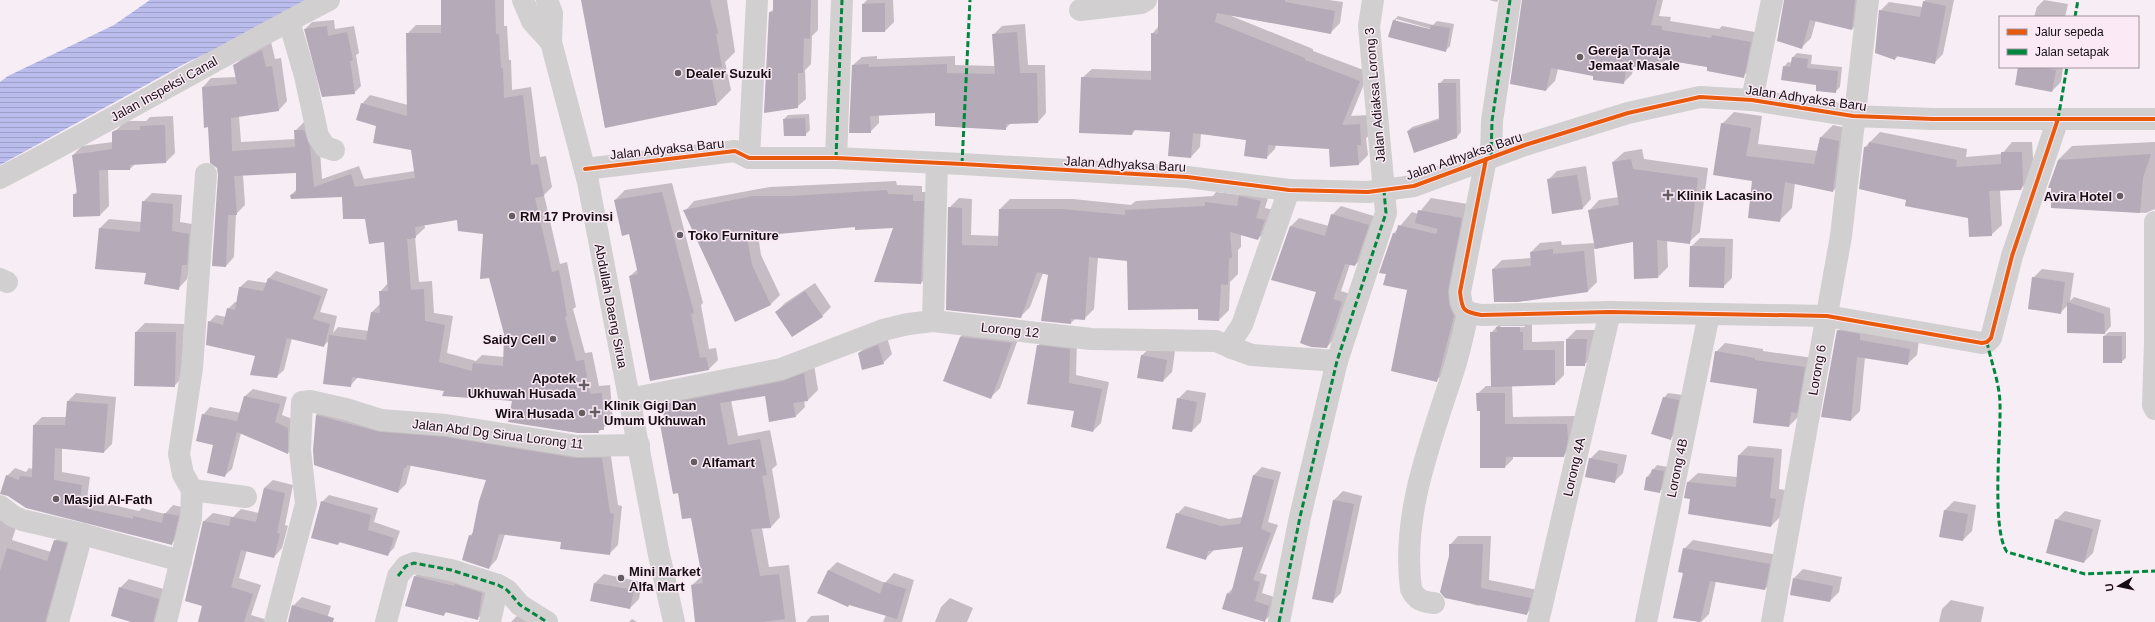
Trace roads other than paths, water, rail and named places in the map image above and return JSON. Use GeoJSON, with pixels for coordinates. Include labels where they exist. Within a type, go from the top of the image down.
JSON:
{"type":"FeatureCollection","features":[{"type":"Feature","properties":{"kind":"street","name":"Jalan Inspeksi Canal"},"geometry":{"type":"LineString","coordinates":[[0,178],[329,0]]}},
{"type":"Feature","properties":{"kind":"street","name":"Abdullah Daeng Sirua"},"geometry":{"type":"LineString","coordinates":[[523,0],[532,21],[551,42],[586,176],[658,550],[674,622]]}},
{"type":"Feature","properties":{"kind":"street"},"geometry":{"type":"LineString","coordinates":[[547,0],[552,13],[551,42]]}},
{"type":"Feature","properties":{"kind":"street"},"geometry":{"type":"LineString","coordinates":[[749,158],[757,0]]}},
{"type":"Feature","properties":{"kind":"street"},"geometry":{"type":"LineString","coordinates":[[836,158],[842,0]]}},
{"type":"Feature","properties":{"kind":"street"},"geometry":{"type":"LineString","coordinates":[[1080,10],[1141,4],[1146,0]]}},
{"type":"Feature","properties":{"kind":"street","name":"Jalan Adiaksa Lorong 3"},"geometry":{"type":"LineString","coordinates":[[1279,622],[1300,517],[1337,361],[1386,213],[1369,26],[1373,0]]}},
{"type":"Feature","properties":{"kind":"street"},"geometry":{"type":"LineString","coordinates":[[1510,0],[1492,121],[1489,158],[1460,292],[1462,307],[1468,313],[1481,315],[1610,312],[1827,316],[1982,343],[1987,342],[1991,338],[2012,256],[2058,119]]}},
{"type":"Feature","properties":{"kind":"street"},"geometry":{"type":"LineString","coordinates":[[1752,100],[1772,0]]}},
{"type":"Feature","properties":{"kind":"street","name":"Lorong 6"},"geometry":{"type":"LineString","coordinates":[[1772,622],[1827,316],[1845,204],[1852,145],[1853,116],[1868,0]]}},
{"type":"Feature","properties":{"kind":"street"},"geometry":{"type":"LineString","coordinates":[[289,21],[303,69],[318,136],[325,147],[334,150]]}},
{"type":"Feature","properties":{"kind":"street","name":"Jalan Adhyaksa Baru"},"geometry":{"type":"LineString","coordinates":[[749,158],[836,158],[937,163],[1187,177],[1289,190],[1384,191],[1414,186],[1489,158],[1628,113],[1700,97],[1752,100],[1853,116],[1933,119],[2155,119]]}},
{"type":"Feature","properties":{"kind":"street","name":"Jalan Adyaksa Baru"},"geometry":{"type":"LineString","coordinates":[[586,176],[737,166],[749,158]]}},
{"type":"Feature","properties":{"kind":"street"},"geometry":{"type":"LineString","coordinates":[[933,322],[937,163]]}},
{"type":"Feature","properties":{"kind":"street"},"geometry":{"type":"LineString","coordinates":[[166,622],[191,518],[192,490],[182,474],[179,454],[192,368],[206,174]]}},
{"type":"Feature","properties":{"kind":"street"},"geometry":{"type":"LineString","coordinates":[[1232,348],[1234,337],[1242,326],[1289,190]]}},
{"type":"Feature","properties":{"kind":"street"},"geometry":{"type":"LineString","coordinates":[[2155,222],[2155,342],[2153,405],[2155,409]]}},
{"type":"Feature","properties":{"kind":"street","name":"Lorong 4A"},"geometry":{"type":"LineString","coordinates":[[1538,622],[1610,312]]}},
{"type":"Feature","properties":{"kind":"street"},"geometry":{"type":"LineString","coordinates":[[1434,603],[1422,602],[1414,597],[1411,589],[1411,525],[1419,477],[1455,364],[1468,313]]}},
{"type":"Feature","properties":{"kind":"street","name":"Lorong 4B"},"geometry":{"type":"LineString","coordinates":[[1646,622],[1709,314]]}},
{"type":"Feature","properties":{"kind":"street","name":"Lorong 12"},"geometry":{"type":"LineString","coordinates":[[629,399],[781,369],[883,330],[908,324],[933,322],[1092,339],[1216,341],[1252,355],[1337,361]]}},
{"type":"Feature","properties":{"kind":"street","name":"Jalan Abd Dg Sirua Lorong 11"},"geometry":{"type":"LineString","coordinates":[[275,622],[306,504],[300,450],[302,402],[310,401],[346,409],[381,420],[446,425],[577,446],[639,445]]}},
{"type":"Feature","properties":{"kind":"street"},"geometry":{"type":"LineString","coordinates":[[192,490],[246,497]]}},
{"type":"Feature","properties":{"kind":"street"},"geometry":{"type":"LineString","coordinates":[[0,506],[13,516],[22,520],[82,534],[181,561]]}},
{"type":"Feature","properties":{"kind":"street"},"geometry":{"type":"LineString","coordinates":[[58,622],[82,534]]}},
{"type":"Feature","properties":{"kind":"street"},"geometry":{"type":"LineString","coordinates":[[386,622],[398,576],[406,566],[414,563],[451,570],[498,585],[507,590],[520,605],[547,622]]}},
{"type":"Feature","properties":{"kind":"street"},"geometry":{"type":"LineString","coordinates":[[490,622],[498,585]]}},
{"type":"Feature","properties":{"kind":"water"},"geometry":{"type":"Polygon","coordinates":[[[150,0],[308,0],[223,46],[186,63],[0,165],[0,82],[8,76],[114,25],[150,0]]]}},
{"type":"Feature","properties":{"kind":"place","name":"Gereja Toraja Jemaat Masale"},"geometry":{"type":"Point","coordinates":[1580,57]}},
{"type":"Feature","properties":{"kind":"place","name":"Dealer Suzuki"},"geometry":{"type":"Point","coordinates":[678,73]}},
{"type":"Feature","properties":{"kind":"place","name":"Klinik Lacasino"},"geometry":{"type":"Point","coordinates":[1668,195]}},
{"type":"Feature","properties":{"kind":"place","name":"Avira Hotel"},"geometry":{"type":"Point","coordinates":[2120,196]}},
{"type":"Feature","properties":{"kind":"place","name":"RM 17 Provinsi"},"geometry":{"type":"Point","coordinates":[512,216]}},
{"type":"Feature","properties":{"kind":"place","name":"Toko Furniture"},"geometry":{"type":"Point","coordinates":[680,235]}},
{"type":"Feature","properties":{"kind":"place","name":"Saidy Cell"},"geometry":{"type":"Point","coordinates":[553,339]}},
{"type":"Feature","properties":{"kind":"place","name":"Apotek Ukhuwah Husada"},"geometry":{"type":"Point","coordinates":[584,385]}},
{"type":"Feature","properties":{"kind":"place","name":"Klinik Gigi Dan Umum Ukhuwah"},"geometry":{"type":"Point","coordinates":[595,412]}},
{"type":"Feature","properties":{"kind":"place","name":"Wira Husada"},"geometry":{"type":"Point","coordinates":[582,413]}},
{"type":"Feature","properties":{"kind":"place","name":"Alfamart"},"geometry":{"type":"Point","coordinates":[694,462]}},
{"type":"Feature","properties":{"kind":"place","name":"Masjid Al-Fath"},"geometry":{"type":"Point","coordinates":[56,499]}},
{"type":"Feature","properties":{"kind":"place","name":"Mini Market Alfa Mart"},"geometry":{"type":"Point","coordinates":[621,578]}}]}
